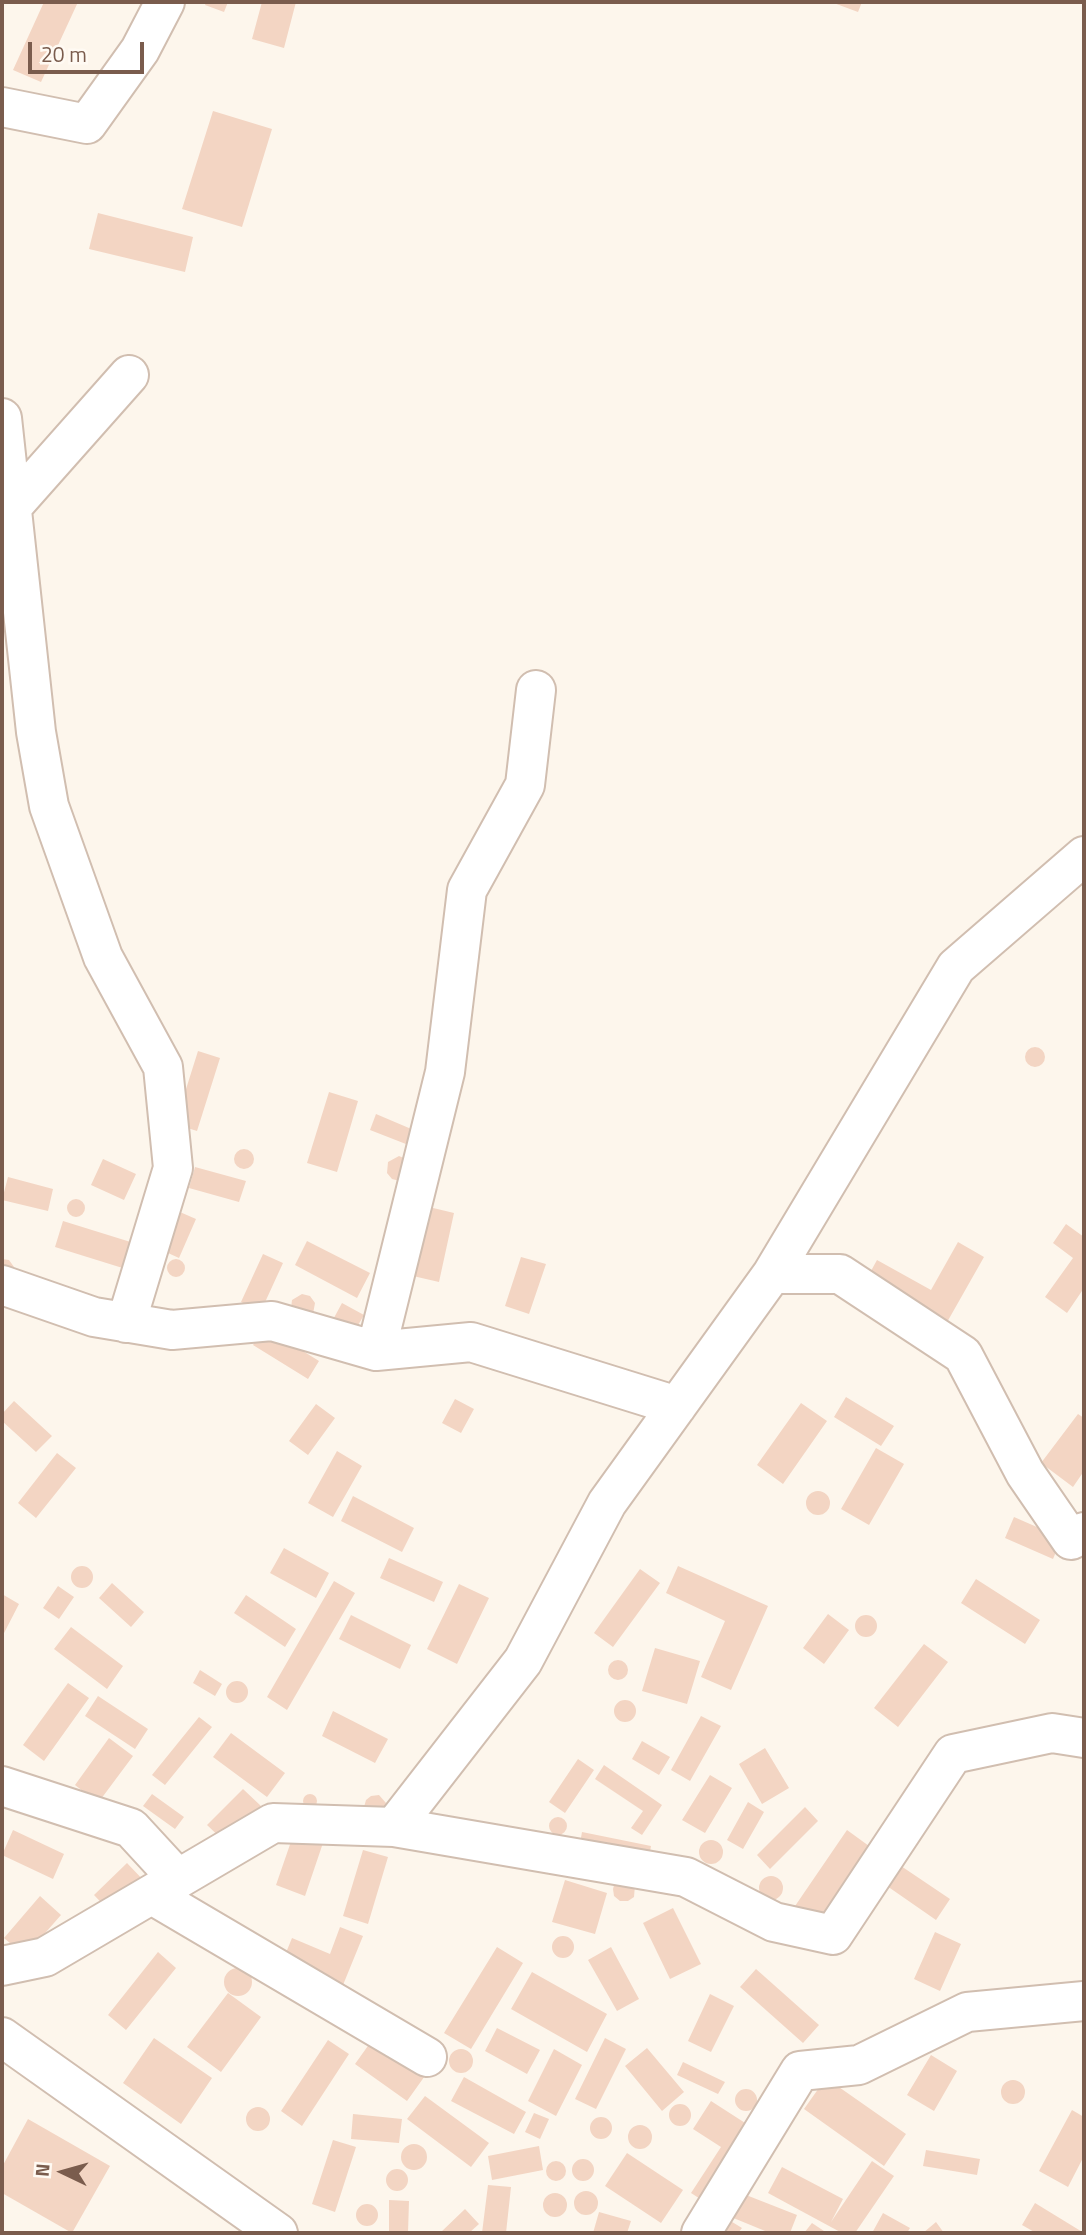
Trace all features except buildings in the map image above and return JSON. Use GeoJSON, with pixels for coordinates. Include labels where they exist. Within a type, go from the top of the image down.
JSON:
{"type":"FeatureCollection","features":[{"type":"Feature","properties":{"kind":"street"},"geometry":{"type":"LineString","coordinates":[[2,107],[87,124],[139,50],[165,2]]}},
{"type":"Feature","properties":{"kind":"street"},"geometry":{"type":"LineString","coordinates":[[11,508],[128,374]]}},
{"type":"Feature","properties":{"kind":"street"},"geometry":{"type":"LineString","coordinates":[[2,418],[36,732],[49,806],[103,957],[163,1067],[173,1168],[126,1323]]}},
{"type":"Feature","properties":{"kind":"street"},"geometry":{"type":"LineString","coordinates":[[376,1351],[445,1072],[467,890],[525,785],[536,690]]}},
{"type":"Feature","properties":{"kind":"street"},"geometry":{"type":"LineString","coordinates":[[394,1826],[523,1661],[607,1503],[772,1274],[956,967],[1084,856]]}},
{"type":"Feature","properties":{"kind":"street"},"geometry":{"type":"LineString","coordinates":[[772,1274],[840,1273],[963,1355],[1025,1473],[1048,1507],[1071,1540],[1084,1532]]}},
{"type":"Feature","properties":{"kind":"street"},"geometry":{"type":"LineString","coordinates":[[2,1285],[94,1317],[172,1330],[272,1321],[376,1351],[471,1342],[677,1406]]}},
{"type":"Feature","properties":{"kind":"street"},"geometry":{"type":"LineString","coordinates":[[2,1966],[45,1957],[273,1823],[394,1826],[686,1877],[774,1922],[833,1935],[953,1754],[1052,1733],[1084,1738]]}},
{"type":"Feature","properties":{"kind":"street"},"geometry":{"type":"LineString","coordinates":[[2,1786],[131,1828],[165,1887],[427,2057]]}},
{"type":"Feature","properties":{"kind":"street"},"geometry":{"type":"LineString","coordinates":[[701,2233],[800,2071],[859,2065],[967,2012],[1084,2001]]}},
{"type":"Feature","properties":{"kind":"street"},"geometry":{"type":"LineString","coordinates":[[2,2037],[278,2233]]}}]}
